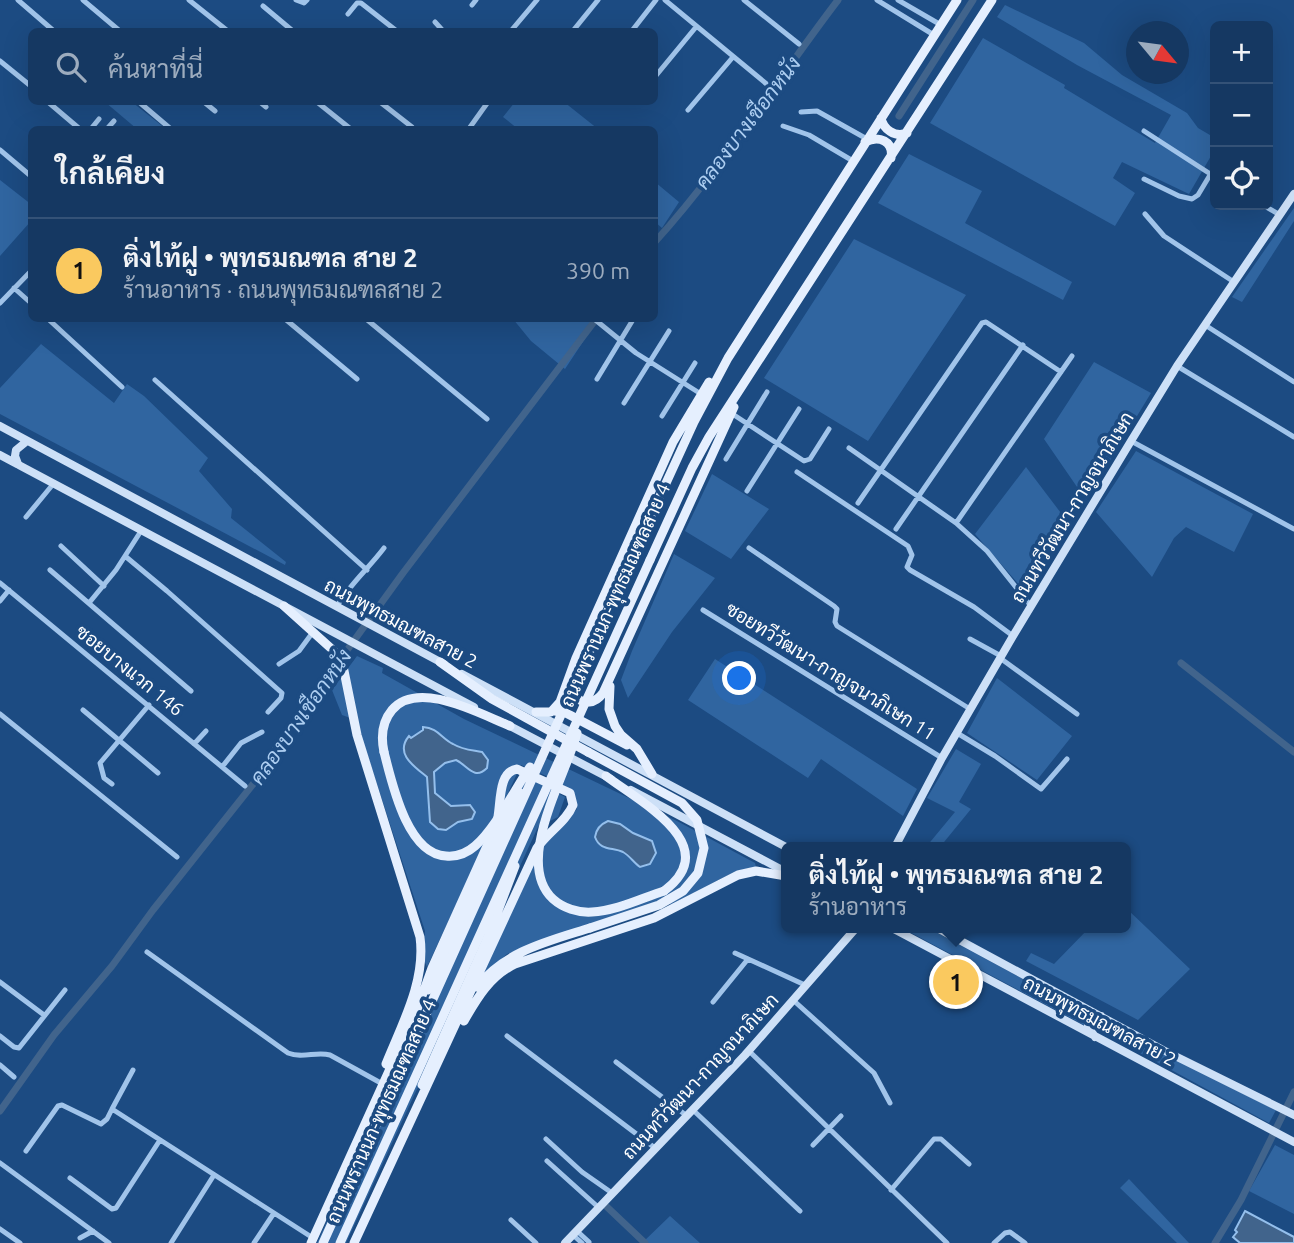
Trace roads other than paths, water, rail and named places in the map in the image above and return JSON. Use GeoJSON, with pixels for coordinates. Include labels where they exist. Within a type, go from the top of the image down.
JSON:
{"type":"FeatureCollection","features":[{"type":"Feature","properties":{"kind":"main road","name":"ถนนพรานนก-พุทธมณฑลสาย 4"},"geometry":{"type":"LineString","coordinates":[[323,1243],[698,414],[740,337],[957,0]]}},
{"type":"Feature","properties":{"kind":"main road","name":"ถนนพรานนก-พุทธมณฑลสาย 4"},"geometry":{"type":"LineString","coordinates":[[341,1243],[698,457],[992,0]]}},
{"type":"Feature","properties":{"kind":"main road"},"geometry":{"type":"LineString","coordinates":[[881,118],[882,124],[890,131],[900,135],[907,133]]}},
{"type":"Feature","properties":{"kind":"main road"},"geometry":{"type":"LineString","coordinates":[[866,140],[879,139],[887,142],[892,150],[891,158]]}},
{"type":"Feature","properties":{"kind":"main road","name":"ถนนทวีวัฒนา-กาญจนาภิเษก"},"geometry":{"type":"LineString","coordinates":[[898,842],[1000,657],[1131,441],[1177,366],[1294,194]]}},
{"type":"Feature","properties":{"kind":"main road"},"geometry":{"type":"LineString","coordinates":[[553,711],[560,702],[666,455],[701,394],[740,337]]}},
{"type":"Feature","properties":{"kind":"main road"},"geometry":{"type":"LineString","coordinates":[[572,669],[573,694],[580,701],[590,702],[599,698],[750,377]]}},
{"type":"Feature","properties":{"kind":"main road","name":"ถนนพุทธมณฑลสาย 2"},"geometry":{"type":"LineString","coordinates":[[0,426],[781,844]]}},
{"type":"Feature","properties":{"kind":"main road"},"geometry":{"type":"LineString","coordinates":[[18,464],[16,450],[27,441]]}},
{"type":"Feature","properties":{"kind":"main road","name":"ถนนพุทธมณฑลสาย 2"},"geometry":{"type":"LineString","coordinates":[[0,454],[781,871]]}},
{"type":"Feature","properties":{"kind":"main road"},"geometry":{"type":"LineString","coordinates":[[284,606],[334,651],[343,666],[358,735],[421,945],[421,962],[415,988],[360,1135]]}},
{"type":"Feature","properties":{"kind":"main road"},"geometry":{"type":"LineString","coordinates":[[440,662],[501,705],[682,803],[697,820],[704,848],[698,873],[683,891],[659,905],[537,946],[507,959],[485,977],[462,1004]]}},
{"type":"Feature","properties":{"kind":"main road"},"geometry":{"type":"LineString","coordinates":[[616,664],[609,693],[610,715],[621,735],[637,749],[652,775]]}},
{"type":"Feature","properties":{"kind":"main road"},"geometry":{"type":"LineString","coordinates":[[510,726],[441,700],[415,697],[400,703],[389,713],[382,737],[384,752],[411,831],[424,848],[443,856],[462,854],[479,843],[558,721]]}},
{"type":"Feature","properties":{"kind":"main road"},"geometry":{"type":"LineString","coordinates":[[582,711],[569,760],[542,829],[538,862],[543,886],[551,897],[562,905],[588,913],[664,891],[678,880],[684,867],[682,840],[671,825],[606,776]]}},
{"type":"Feature","properties":{"kind":"main road"},"geometry":{"type":"LineString","coordinates":[[536,712],[566,713],[637,749]]}},
{"type":"Feature","properties":{"kind":"main road"},"geometry":{"type":"LineString","coordinates":[[418,1007],[433,982],[530,767]]}},
{"type":"Feature","properties":{"kind":"main road"},"geometry":{"type":"LineString","coordinates":[[312,1240],[418,1007],[432,968],[496,826],[504,778],[511,770],[517,769],[570,793],[573,805],[569,814],[537,848],[414,1102],[398,1145]]}},
{"type":"Feature","properties":{"kind":"main road"},"geometry":{"type":"LineString","coordinates":[[438,1065],[525,838]]}},
{"type":"Feature","properties":{"kind":"main road"},"geometry":{"type":"LineString","coordinates":[[354,1243],[438,1065],[479,995],[495,976],[534,957],[664,914],[738,875],[756,871],[781,874]]}},
{"type":"Feature","properties":{"kind":"main road","name":"ถนนทวีวัฒนา-กาญจนาภิเษก"},"geometry":{"type":"LineString","coordinates":[[565,1243],[749,1051],[852,933]]}},
{"type":"Feature","properties":{"kind":"main road","name":"ถนนพุทธมณฑลสาย 2"},"geometry":{"type":"LineString","coordinates":[[901,933],[1290,1140]]}},
{"type":"Feature","properties":{"kind":"main road","name":"ถนนพุทธมณฑลสาย 2"},"geometry":{"type":"LineString","coordinates":[[946,933],[1294,1115]]}},
{"type":"Feature","properties":{"kind":"main road"},"geometry":{"type":"LineString","coordinates":[[1095,1037],[1088,1025],[1089,1021],[1102,1016]]}},
{"type":"Feature","properties":{"kind":"street"},"geometry":{"type":"LineString","coordinates":[[18,0],[50,28]]}},
{"type":"Feature","properties":{"kind":"street"},"geometry":{"type":"LineString","coordinates":[[83,0],[116,28]]}},
{"type":"Feature","properties":{"kind":"street"},"geometry":{"type":"LineString","coordinates":[[296,0],[303,3],[307,0]]}},
{"type":"Feature","properties":{"kind":"street"},"geometry":{"type":"LineString","coordinates":[[513,28],[537,0]]}},
{"type":"Feature","properties":{"kind":"street"},"geometry":{"type":"LineString","coordinates":[[575,28],[598,0]]}},
{"type":"Feature","properties":{"kind":"street"},"geometry":{"type":"LineString","coordinates":[[634,28],[656,0]]}},
{"type":"Feature","properties":{"kind":"street"},"geometry":{"type":"LineString","coordinates":[[665,0],[769,86]]}},
{"type":"Feature","properties":{"kind":"street"},"geometry":{"type":"LineString","coordinates":[[744,0],[799,44]]}},
{"type":"Feature","properties":{"kind":"street"},"geometry":{"type":"LineString","coordinates":[[877,0],[934,35]]}},
{"type":"Feature","properties":{"kind":"street"},"geometry":{"type":"LineString","coordinates":[[898,0],[941,25]]}},
{"type":"Feature","properties":{"kind":"street"},"geometry":{"type":"LineString","coordinates":[[193,1],[224,28]]}},
{"type":"Feature","properties":{"kind":"street"},"geometry":{"type":"LineString","coordinates":[[348,14],[357,3],[361,3],[393,28]]}},
{"type":"Feature","properties":{"kind":"street"},"geometry":{"type":"LineString","coordinates":[[263,6],[289,28]]}},
{"type":"Feature","properties":{"kind":"street"},"geometry":{"type":"LineString","coordinates":[[435,22],[440,28]]}},
{"type":"Feature","properties":{"kind":"street"},"geometry":{"type":"LineString","coordinates":[[658,73],[696,27]]}},
{"type":"Feature","properties":{"kind":"street"},"geometry":{"type":"LineString","coordinates":[[688,110],[733,57]]}},
{"type":"Feature","properties":{"kind":"street"},"geometry":{"type":"LineString","coordinates":[[0,61],[28,84]]}},
{"type":"Feature","properties":{"kind":"street"},"geometry":{"type":"LineString","coordinates":[[52,105],[76,126]]}},
{"type":"Feature","properties":{"kind":"street"},"geometry":{"type":"LineString","coordinates":[[142,105],[167,126]]}},
{"type":"Feature","properties":{"kind":"street"},"geometry":{"type":"LineString","coordinates":[[208,105],[215,111]]}},
{"type":"Feature","properties":{"kind":"street"},"geometry":{"type":"LineString","coordinates":[[321,105],[347,126]]}},
{"type":"Feature","properties":{"kind":"street"},"geometry":{"type":"LineString","coordinates":[[384,105],[411,126]]}},
{"type":"Feature","properties":{"kind":"street"},"geometry":{"type":"LineString","coordinates":[[471,126],[484,105]]}},
{"type":"Feature","properties":{"kind":"street"},"geometry":{"type":"LineString","coordinates":[[802,112],[817,111],[866,140]]}},
{"type":"Feature","properties":{"kind":"street"},"geometry":{"type":"LineString","coordinates":[[93,126],[99,119]]}},
{"type":"Feature","properties":{"kind":"street"},"geometry":{"type":"LineString","coordinates":[[110,126],[114,121]]}},
{"type":"Feature","properties":{"kind":"street"},"geometry":{"type":"LineString","coordinates":[[783,126],[809,135],[853,161]]}},
{"type":"Feature","properties":{"kind":"street"},"geometry":{"type":"LineString","coordinates":[[1144,131],[1210,174]]}},
{"type":"Feature","properties":{"kind":"street"},"geometry":{"type":"LineString","coordinates":[[0,150],[28,174]]}},
{"type":"Feature","properties":{"kind":"street"},"geometry":{"type":"LineString","coordinates":[[1144,179],[1192,199],[1210,180]]}},
{"type":"Feature","properties":{"kind":"street"},"geometry":{"type":"LineString","coordinates":[[1272,210],[1280,215]]}},
{"type":"Feature","properties":{"kind":"street"},"geometry":{"type":"LineString","coordinates":[[1145,214],[1164,236],[1234,282]]}},
{"type":"Feature","properties":{"kind":"street"},"geometry":{"type":"LineString","coordinates":[[0,303],[28,274]]}},
{"type":"Feature","properties":{"kind":"street"},"geometry":{"type":"LineString","coordinates":[[14,288],[28,300]]}},
{"type":"Feature","properties":{"kind":"street"},"geometry":{"type":"LineString","coordinates":[[51,322],[122,387]]}},
{"type":"Feature","properties":{"kind":"street"},"geometry":{"type":"LineString","coordinates":[[289,322],[357,379]]}},
{"type":"Feature","properties":{"kind":"street"},"geometry":{"type":"LineString","coordinates":[[370,322],[487,419]]}},
{"type":"Feature","properties":{"kind":"street"},"geometry":{"type":"LineString","coordinates":[[598,322],[649,362],[701,394]]}},
{"type":"Feature","properties":{"kind":"street"},"geometry":{"type":"LineString","coordinates":[[597,379],[632,322]]}},
{"type":"Feature","properties":{"kind":"street"},"geometry":{"type":"LineString","coordinates":[[858,503],[982,323],[1023,345],[1061,372]]}},
{"type":"Feature","properties":{"kind":"street"},"geometry":{"type":"LineString","coordinates":[[1205,325],[1294,382]]}},
{"type":"Feature","properties":{"kind":"street"},"geometry":{"type":"LineString","coordinates":[[624,403],[669,331]]}},
{"type":"Feature","properties":{"kind":"street"},"geometry":{"type":"LineString","coordinates":[[897,529],[1023,345]]}},
{"type":"Feature","properties":{"kind":"street"},"geometry":{"type":"LineString","coordinates":[[956,523],[1072,356]]}},
{"type":"Feature","properties":{"kind":"street"},"geometry":{"type":"LineString","coordinates":[[662,416],[695,363]]}},
{"type":"Feature","properties":{"kind":"street"},"geometry":{"type":"LineString","coordinates":[[1177,366],[1294,437]]}},
{"type":"Feature","properties":{"kind":"street"},"geometry":{"type":"LineString","coordinates":[[155,380],[367,570]]}},
{"type":"Feature","properties":{"kind":"street"},"geometry":{"type":"LineString","coordinates":[[726,459],[767,392]]}},
{"type":"Feature","properties":{"kind":"street"},"geometry":{"type":"LineString","coordinates":[[747,491],[799,409]]}},
{"type":"Feature","properties":{"kind":"street"},"geometry":{"type":"LineString","coordinates":[[731,413],[800,460],[807,461],[829,429]]}},
{"type":"Feature","properties":{"kind":"street"},"geometry":{"type":"LineString","coordinates":[[1131,441],[1294,529]]}},
{"type":"Feature","properties":{"kind":"street"},"geometry":{"type":"LineString","coordinates":[[849,448],[956,523],[987,551],[1031,606]]}},
{"type":"Feature","properties":{"kind":"street"},"geometry":{"type":"LineString","coordinates":[[797,472],[908,545],[912,555],[907,567],[910,570],[974,607],[1013,636]]}},
{"type":"Feature","properties":{"kind":"street"},"geometry":{"type":"LineString","coordinates":[[26,517],[54,483]]}},
{"type":"Feature","properties":{"kind":"street"},"geometry":{"type":"LineString","coordinates":[[89,603],[104,586],[141,531]]}},
{"type":"Feature","properties":{"kind":"street"},"geometry":{"type":"LineString","coordinates":[[61,547],[104,586]]}},
{"type":"Feature","properties":{"kind":"street"},"geometry":{"type":"LineString","coordinates":[[337,606],[345,591],[367,570],[384,548]]}},
{"type":"Feature","properties":{"kind":"street"},"geometry":{"type":"LineString","coordinates":[[749,548],[834,606],[837,609],[837,626],[970,709]]}},
{"type":"Feature","properties":{"kind":"street"},"geometry":{"type":"LineString","coordinates":[[125,556],[282,693],[281,698],[268,712]]}},
{"type":"Feature","properties":{"kind":"street"},"geometry":{"type":"LineString","coordinates":[[50,570],[191,691]]}},
{"type":"Feature","properties":{"kind":"street","name":"ซอยบางแวก 146"},"geometry":{"type":"LineString","coordinates":[[0,583],[242,783]]}},
{"type":"Feature","properties":{"kind":"street"},"geometry":{"type":"LineString","coordinates":[[0,601],[9,590]]}},
{"type":"Feature","properties":{"kind":"street","name":"ซอยทวีวัฒนา-กาญจนาภิเษก 11"},"geometry":{"type":"LineString","coordinates":[[703,610],[942,758]]}},
{"type":"Feature","properties":{"kind":"street"},"geometry":{"type":"LineString","coordinates":[[279,664],[299,651],[313,632]]}},
{"type":"Feature","properties":{"kind":"street"},"geometry":{"type":"LineString","coordinates":[[970,639],[1000,657],[1077,714]]}},
{"type":"Feature","properties":{"kind":"street"},"geometry":{"type":"LineString","coordinates":[[112,784],[104,778],[100,765],[149,705]]}},
{"type":"Feature","properties":{"kind":"street"},"geometry":{"type":"LineString","coordinates":[[83,710],[158,773]]}},
{"type":"Feature","properties":{"kind":"street"},"geometry":{"type":"LineString","coordinates":[[0,714],[177,857]]}},
{"type":"Feature","properties":{"kind":"street"},"geometry":{"type":"LineString","coordinates":[[194,744],[206,731]]}},
{"type":"Feature","properties":{"kind":"street"},"geometry":{"type":"LineString","coordinates":[[222,767],[241,743],[262,732]]}},
{"type":"Feature","properties":{"kind":"street"},"geometry":{"type":"LineString","coordinates":[[957,733],[1041,789],[1067,759]]}},
{"type":"Feature","properties":{"kind":"street"},"geometry":{"type":"LineString","coordinates":[[147,952],[288,1053],[302,1057],[324,1053],[379,1082]]}},
{"type":"Feature","properties":{"kind":"street"},"geometry":{"type":"LineString","coordinates":[[735,953],[805,985]]}},
{"type":"Feature","properties":{"kind":"street"},"geometry":{"type":"LineString","coordinates":[[713,1002],[748,959]]}},
{"type":"Feature","properties":{"kind":"street"},"geometry":{"type":"LineString","coordinates":[[0,982],[44,1015]]}},
{"type":"Feature","properties":{"kind":"street"},"geometry":{"type":"LineString","coordinates":[[0,1036],[19,1048],[65,990]]}},
{"type":"Feature","properties":{"kind":"street"},"geometry":{"type":"LineString","coordinates":[[793,1000],[874,1073],[890,1103]]}},
{"type":"Feature","properties":{"kind":"street"},"geometry":{"type":"LineString","coordinates":[[507,1037],[654,1149]]}},
{"type":"Feature","properties":{"kind":"street"},"geometry":{"type":"LineString","coordinates":[[749,1051],[947,1243]]}},
{"type":"Feature","properties":{"kind":"street"},"geometry":{"type":"LineString","coordinates":[[616,1062],[690,1113],[800,1211]]}},
{"type":"Feature","properties":{"kind":"street"},"geometry":{"type":"LineString","coordinates":[[0,1065],[15,1077]]}},
{"type":"Feature","properties":{"kind":"street"},"geometry":{"type":"LineString","coordinates":[[26,1151],[58,1106],[62,1105],[101,1124],[107,1119],[133,1070]]}},
{"type":"Feature","properties":{"kind":"street"},"geometry":{"type":"LineString","coordinates":[[112,1109],[312,1240]]}},
{"type":"Feature","properties":{"kind":"street"},"geometry":{"type":"LineString","coordinates":[[813,1145],[841,1116]]}},
{"type":"Feature","properties":{"kind":"street"},"geometry":{"type":"LineString","coordinates":[[546,1139],[582,1172],[612,1193]]}},
{"type":"Feature","properties":{"kind":"street"},"geometry":{"type":"LineString","coordinates":[[891,1190],[934,1139],[944,1141],[969,1164]]}},
{"type":"Feature","properties":{"kind":"street"},"geometry":{"type":"LineString","coordinates":[[69,1178],[112,1209],[116,1208],[160,1140]]}},
{"type":"Feature","properties":{"kind":"street"},"geometry":{"type":"LineString","coordinates":[[547,1161],[598,1207]]}},
{"type":"Feature","properties":{"kind":"street"},"geometry":{"type":"LineString","coordinates":[[0,1163],[109,1243]]}},
{"type":"Feature","properties":{"kind":"street"},"geometry":{"type":"LineString","coordinates":[[171,1243],[215,1175]]}},
{"type":"Feature","properties":{"kind":"street"},"geometry":{"type":"LineString","coordinates":[[254,1243],[274,1213]]}},
{"type":"Feature","properties":{"kind":"street"},"geometry":{"type":"LineString","coordinates":[[511,1220],[536,1243]]}},
{"type":"Feature","properties":{"kind":"street"},"geometry":{"type":"LineString","coordinates":[[0,1229],[20,1243]]}},
{"type":"Feature","properties":{"kind":"street"},"geometry":{"type":"LineString","coordinates":[[80,1238],[93,1231]]}},
{"type":"Feature","properties":{"kind":"street"},"geometry":{"type":"LineString","coordinates":[[994,1243],[1010,1232],[1025,1243]]}},
{"type":"Feature","properties":{"kind":"street"},"geometry":{"type":"LineString","coordinates":[[575,1233],[589,1242]]}},
{"type":"Feature","properties":{"kind":"street"},"geometry":{"type":"LineString","coordinates":[[575,1233],[582,1243]]}},
{"type":"Feature","properties":{"kind":"waterway","name":"คลองบางเชือกหนัง"},"geometry":{"type":"LineString","coordinates":[[658,238],[726,154],[838,0]]}},
{"type":"Feature","properties":{"kind":"waterway"},"geometry":{"type":"LineString","coordinates":[[899,116],[973,0]]}},
{"type":"Feature","properties":{"kind":"waterway","name":"คลองบางเชือกหนัง"},"geometry":{"type":"LineString","coordinates":[[0,1111],[54,1035],[112,966],[254,783],[271,755],[403,573],[594,322]]}},
{"type":"Feature","properties":{"kind":"waterway"},"geometry":{"type":"LineString","coordinates":[[1181,663],[1294,752]]}},
{"type":"Feature","properties":{"kind":"waterway"},"geometry":{"type":"LineString","coordinates":[[1215,1243],[1241,1200],[1294,1092]]}},
{"type":"Feature","properties":{"kind":"waterway"},"geometry":{"type":"LineString","coordinates":[[607,1207],[645,1243]]}},
{"type":"Feature","properties":{"kind":"place","name":"ติ่งไท้ฝู • พุทธมณฑล สาย 2"},"geometry":{"type":"Point","coordinates":[956,982]}}]}
